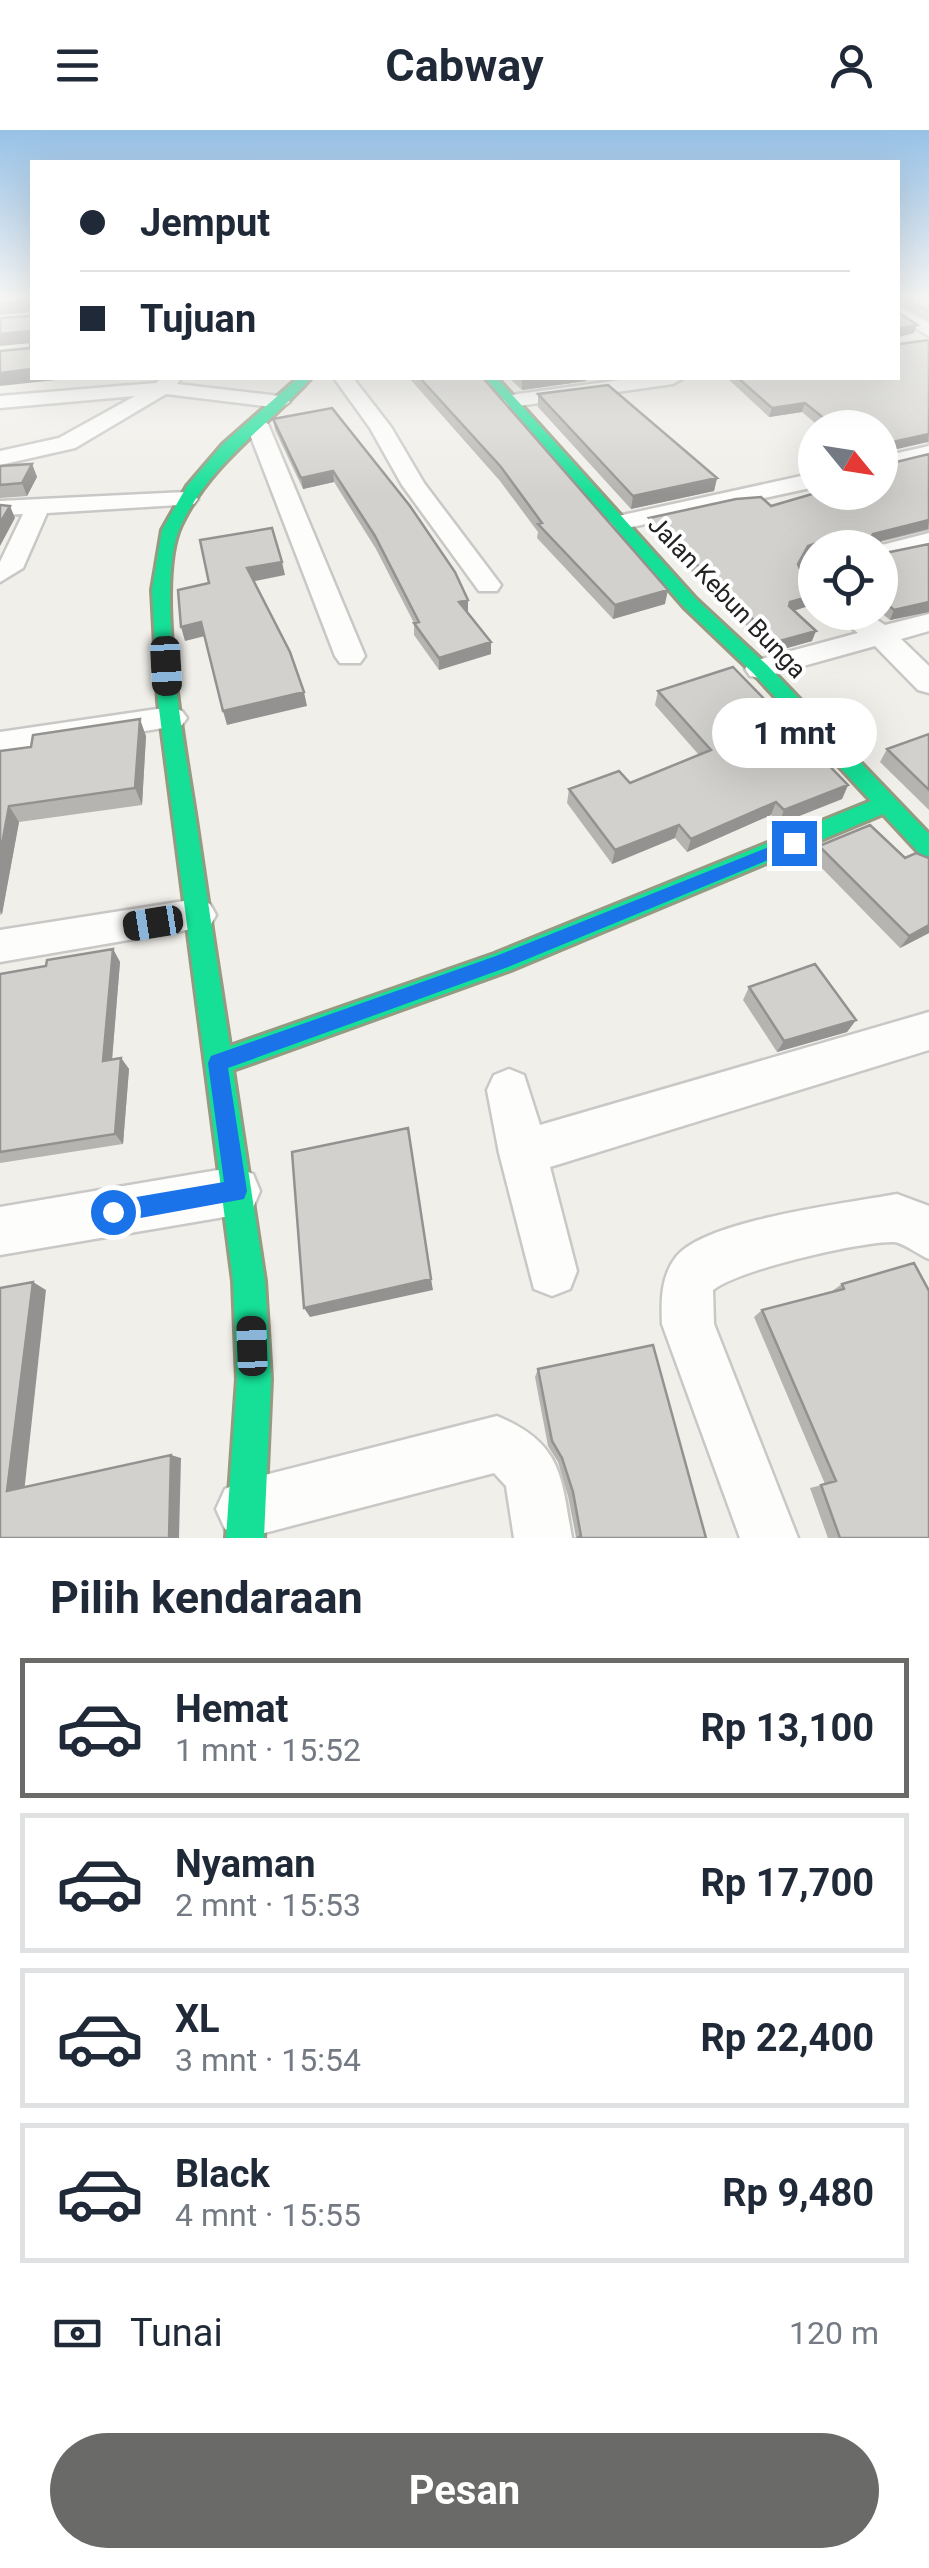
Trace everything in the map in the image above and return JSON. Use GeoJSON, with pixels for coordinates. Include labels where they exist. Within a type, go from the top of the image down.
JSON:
{"type":"FeatureCollection","features":[{"type":"Feature","properties":{"kind":"street"},"geometry":{"type":"LineString","coordinates":[[303,380],[219,459],[186,499],[170,530],[161,575],[171,718],[249,1280],[254,1379],[245,1523],[497,1444],[515,1451],[529,1465],[543,1538]]}},
{"type":"Feature","properties":{"kind":"street"},"geometry":{"type":"LineString","coordinates":[[344,380],[488,586]]}},
{"type":"Feature","properties":{"kind":"street","name":"Jalan Kebun Bunga"},"geometry":{"type":"LineString","coordinates":[[493,380],[690,603],[760,669],[929,850]]}},
{"type":"Feature","properties":{"kind":"street"},"geometry":{"type":"LineString","coordinates":[[511,401],[658,380]]}},
{"type":"Feature","properties":{"kind":"street"},"geometry":{"type":"LineString","coordinates":[[0,402],[167,382],[280,402]]}},
{"type":"Feature","properties":{"kind":"street"},"geometry":{"type":"LineString","coordinates":[[0,458],[28,456],[80,440],[167,382]]}},
{"type":"Feature","properties":{"kind":"street"},"geometry":{"type":"LineString","coordinates":[[257,424],[350,656]]}},
{"type":"Feature","properties":{"kind":"street"},"geometry":{"type":"LineString","coordinates":[[898,460],[929,453]]}},
{"type":"Feature","properties":{"kind":"street"},"geometry":{"type":"LineString","coordinates":[[618,523],[798,484]]}},
{"type":"Feature","properties":{"kind":"street"},"geometry":{"type":"LineString","coordinates":[[0,508],[186,499]]}},
{"type":"Feature","properties":{"kind":"street"},"geometry":{"type":"LineString","coordinates":[[0,574],[10,568],[38,507]]}},
{"type":"Feature","properties":{"kind":"street"},"geometry":{"type":"LineString","coordinates":[[898,548],[929,540]]}},
{"type":"Feature","properties":{"kind":"street"},"geometry":{"type":"LineString","coordinates":[[760,669],[929,622]]}},
{"type":"Feature","properties":{"kind":"street"},"geometry":{"type":"LineString","coordinates":[[874,630],[929,683]]}},
{"type":"Feature","properties":{"kind":"street"},"geometry":{"type":"LineString","coordinates":[[0,743],[171,718]]}},
{"type":"Feature","properties":{"kind":"street"},"geometry":{"type":"LineString","coordinates":[[218,1063],[502,962],[887,804]]}},
{"type":"Feature","properties":{"kind":"street"},"geometry":{"type":"LineString","coordinates":[[0,946],[197,915]]}},
{"type":"Feature","properties":{"kind":"street"},"geometry":{"type":"LineString","coordinates":[[522,1153],[929,1032]]}},
{"type":"Feature","properties":{"kind":"street"},"geometry":{"type":"LineString","coordinates":[[508,1090],[552,1271]]}},
{"type":"Feature","properties":{"kind":"street"},"geometry":{"type":"LineString","coordinates":[[0,1231],[236,1191]]}},
{"type":"Feature","properties":{"kind":"street"},"geometry":{"type":"LineString","coordinates":[[769,1538],[688,1324],[686,1296],[691,1278],[712,1260],[795,1237],[897,1218],[920,1226],[929,1234]]}},
{"type":"Feature","properties":{"kind":"building"},"geometry":{"type":"Polygon","coordinates":[[[0,364],[30,364],[30,369],[0,373],[0,364]]]}},
{"type":"Feature","properties":{"kind":"building"},"geometry":{"type":"Polygon","coordinates":[[[900,364],[929,364],[929,434],[898,441],[898,410],[814,410],[805,403],[772,408],[740,380],[900,380],[900,364]]]}},
{"type":"Feature","properties":{"kind":"building"},"geometry":{"type":"Polygon","coordinates":[[[422,380],[485,380],[668,590],[615,605],[538,524],[542,523],[501,467],[422,380]]]}},
{"type":"Feature","properties":{"kind":"building"},"geometry":{"type":"Polygon","coordinates":[[[608,385],[717,478],[633,496],[538,394],[608,385]]]}},
{"type":"Feature","properties":{"kind":"building"},"geometry":{"type":"Polygon","coordinates":[[[332,408],[410,506],[455,572],[468,600],[459,602],[491,642],[439,658],[414,623],[419,622],[375,536],[333,471],[301,478],[273,419],[332,408]]]}},
{"type":"Feature","properties":{"kind":"building"},"geometry":{"type":"Polygon","coordinates":[[[929,454],[929,520],[889,530],[798,530],[798,600],[789,606],[798,614],[798,630],[816,631],[776,642],[649,518],[761,497],[771,506],[798,498],[798,510],[898,510],[898,462],[929,454]]]}},
{"type":"Feature","properties":{"kind":"building"},"geometry":{"type":"Polygon","coordinates":[[[32,464],[22,483],[0,485],[0,466],[32,464]]]}},
{"type":"Feature","properties":{"kind":"building"},"geometry":{"type":"Polygon","coordinates":[[[0,505],[10,506],[0,523],[0,505]]]}},
{"type":"Feature","properties":{"kind":"building"},"geometry":{"type":"Polygon","coordinates":[[[272,528],[282,562],[247,568],[290,652],[304,692],[223,711],[201,622],[181,627],[178,590],[209,583],[200,540],[272,528]]]}},
{"type":"Feature","properties":{"kind":"building"},"geometry":{"type":"Polygon","coordinates":[[[929,544],[929,602],[898,609],[898,550],[929,544]]]}},
{"type":"Feature","properties":{"kind":"building"},"geometry":{"type":"Polygon","coordinates":[[[733,667],[848,785],[784,810],[776,802],[691,839],[679,825],[615,850],[569,789],[619,771],[630,783],[711,750],[658,691],[733,667]]]}},
{"type":"Feature","properties":{"kind":"building"},"geometry":{"type":"Polygon","coordinates":[[[140,719],[135,788],[9,806],[0,855],[0,751],[31,747],[33,735],[140,719]]]}},
{"type":"Feature","properties":{"kind":"building"},"geometry":{"type":"Polygon","coordinates":[[[929,734],[929,790],[887,749],[929,734]]]}},
{"type":"Feature","properties":{"kind":"building"},"geometry":{"type":"Polygon","coordinates":[[[870,825],[905,858],[916,853],[929,858],[929,925],[909,936],[819,846],[870,825]]]}},
{"type":"Feature","properties":{"kind":"building"},"geometry":{"type":"Polygon","coordinates":[[[113,949],[103,1061],[121,1058],[115,1134],[0,1152],[0,974],[46,966],[47,960],[113,949]]]}},
{"type":"Feature","properties":{"kind":"building"},"geometry":{"type":"Polygon","coordinates":[[[815,964],[856,1020],[784,1041],[749,987],[815,964]]]}},
{"type":"Feature","properties":{"kind":"building"},"geometry":{"type":"Polygon","coordinates":[[[408,1128],[431,1279],[304,1308],[292,1152],[408,1128]]]}},
{"type":"Feature","properties":{"kind":"building"},"geometry":{"type":"Polygon","coordinates":[[[914,1263],[929,1291],[929,1538],[840,1538],[821,1485],[836,1481],[762,1310],[844,1289],[842,1284],[914,1263]]]}},
{"type":"Feature","properties":{"kind":"building"},"geometry":{"type":"Polygon","coordinates":[[[33,1282],[7,1491],[171,1455],[169,1538],[0,1538],[0,1288],[33,1282]]]}},
{"type":"Feature","properties":{"kind":"building"},"geometry":{"type":"Polygon","coordinates":[[[653,1345],[706,1538],[577,1538],[581,1536],[573,1492],[552,1441],[538,1369],[653,1345]]]}},
{"type":"Feature","properties":{"kind":"traffic: fast"},"geometry":{"type":"LineString","coordinates":[[245,1538],[254,1379],[249,1281],[168,701],[161,590],[170,530],[194,486],[228,447],[303,380]]}},
{"type":"Feature","properties":{"kind":"traffic: fast"},"geometry":{"type":"LineString","coordinates":[[493,380],[690,603],[760,669],[929,849]]}},
{"type":"Feature","properties":{"kind":"traffic: fast"},"geometry":{"type":"LineString","coordinates":[[218,1063],[502,962],[887,804]]}},
{"type":"Feature","properties":{"kind":"route"},"geometry":{"type":"LineString","coordinates":[[113,1212],[236,1191],[218,1063],[502,962],[794,843]]}}]}
